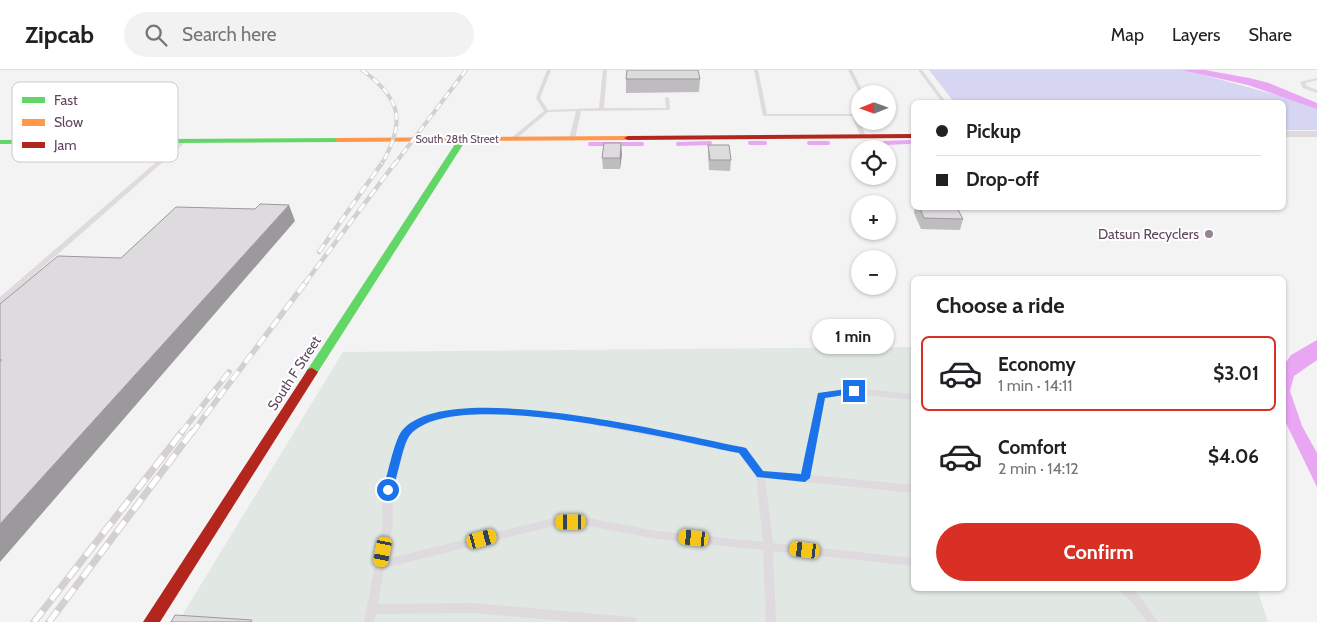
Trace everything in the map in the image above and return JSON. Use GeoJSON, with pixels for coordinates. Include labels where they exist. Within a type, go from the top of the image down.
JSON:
{"type":"FeatureCollection","features":[{"type":"Feature","properties":{"kind":"street"},"geometry":{"type":"LineString","coordinates":[[1286,134],[1317,134]]}},
{"type":"Feature","properties":{"kind":"street","name":"South 28th Street"},"geometry":{"type":"LineString","coordinates":[[178,140],[462,140],[911,136]]}},
{"type":"Feature","properties":{"kind":"street","name":"South F Street"},"geometry":{"type":"LineString","coordinates":[[150,622],[462,140]]}},
{"type":"Feature","properties":{"kind":"lane"},"geometry":{"type":"LineString","coordinates":[[547,111],[538,98],[549,70]]}},
{"type":"Feature","properties":{"kind":"lane"},"geometry":{"type":"LineString","coordinates":[[601,110],[605,70]]}},
{"type":"Feature","properties":{"kind":"lane"},"geometry":{"type":"LineString","coordinates":[[756,70],[765,115],[851,115]]}},
{"type":"Feature","properties":{"kind":"lane"},"geometry":{"type":"LineString","coordinates":[[850,70],[858,85]]}},
{"type":"Feature","properties":{"kind":"lane"},"geometry":{"type":"LineString","coordinates":[[920,70],[942,100]]}},
{"type":"Feature","properties":{"kind":"lane"},"geometry":{"type":"LineString","coordinates":[[1317,79],[1302,82],[1305,87],[1317,92]]}},
{"type":"Feature","properties":{"kind":"lane"},"geometry":{"type":"LineString","coordinates":[[513,139],[547,111],[668,109],[667,98]]}},
{"type":"Feature","properties":{"kind":"lane"},"geometry":{"type":"LineString","coordinates":[[572,139],[580,110]]}},
{"type":"Feature","properties":{"kind":"lane"},"geometry":{"type":"LineString","coordinates":[[860,130],[863,136]]}},
{"type":"Feature","properties":{"kind":"lane"},"geometry":{"type":"LineString","coordinates":[[178,146],[185,140]]}},
{"type":"Feature","properties":{"kind":"lane"},"geometry":{"type":"LineString","coordinates":[[0,301],[160,162]]}},
{"type":"Feature","properties":{"kind":"lane"},"geometry":{"type":"LineString","coordinates":[[805,478],[821,395],[854,391],[911,396]]}},
{"type":"Feature","properties":{"kind":"lane"},"geometry":{"type":"LineString","coordinates":[[369,622],[388,524],[388,490],[405,434],[427,417],[453,412],[510,411],[572,418],[742,450],[760,474],[768,546],[771,622]]}},
{"type":"Feature","properties":{"kind":"lane"},"geometry":{"type":"LineString","coordinates":[[760,474],[911,489]]}},
{"type":"Feature","properties":{"kind":"lane"},"geometry":{"type":"LineString","coordinates":[[380,566],[554,522],[588,522],[657,535],[911,562]]}},
{"type":"Feature","properties":{"kind":"lane"},"geometry":{"type":"LineString","coordinates":[[1126,591],[1134,597],[1153,622]]}},
{"type":"Feature","properties":{"kind":"lane"},"geometry":{"type":"LineString","coordinates":[[372,609],[473,608],[632,622]]}},
{"type":"Feature","properties":{"kind":"shaded area"},"geometry":{"type":"Polygon","coordinates":[[[929,70],[1185,70],[1317,106],[1317,130],[1286,130],[1286,100],[952,100],[929,70]]]}},
{"type":"Feature","properties":{"kind":"shaded area"},"geometry":{"type":"Polygon","coordinates":[[[1182,70],[1205,70],[1269,83],[1317,103],[1317,109],[1248,85],[1182,70]]]}},
{"type":"Feature","properties":{"kind":"shaded area"},"geometry":{"type":"Polygon","coordinates":[[[1317,340],[1317,360],[1294,376],[1290,391],[1302,426],[1317,453],[1317,487],[1286,423],[1286,362],[1291,355],[1317,340]]]}},
{"type":"Feature","properties":{"kind":"shaded area"},"geometry":{"type":"Polygon","coordinates":[[[911,347],[911,591],[1258,591],[1268,622],[178,622],[343,352],[911,347]]]}},
{"type":"Feature","properties":{"kind":"building"},"geometry":{"type":"Polygon","coordinates":[[[627,70],[698,70],[700,79],[626,79],[627,70]]]}},
{"type":"Feature","properties":{"kind":"building"},"geometry":{"type":"Polygon","coordinates":[[[604,143],[621,143],[620,158],[602,158],[604,143]]]}},
{"type":"Feature","properties":{"kind":"building"},"geometry":{"type":"Polygon","coordinates":[[[708,145],[729,145],[731,160],[710,160],[708,145]]]}},
{"type":"Feature","properties":{"kind":"building"},"geometry":{"type":"Polygon","coordinates":[[[260,204],[289,205],[0,524],[0,362],[2,360],[0,360],[0,304],[58,256],[121,258],[176,207],[255,209],[260,204]]]}},
{"type":"Feature","properties":{"kind":"building"},"geometry":{"type":"Polygon","coordinates":[[[921,210],[958,210],[963,219],[924,218],[921,210]]]}},
{"type":"Feature","properties":{"kind":"building"},"geometry":{"type":"Polygon","coordinates":[[[175,615],[252,620],[251,622],[171,622],[175,615]]]}},
{"type":"Feature","properties":{"kind":"waterway"},"geometry":{"type":"LineString","coordinates":[[896,143],[909,142]]}},
{"type":"Feature","properties":{"kind":"waterway"},"geometry":{"type":"LineString","coordinates":[[678,144],[710,143]]}},
{"type":"Feature","properties":{"kind":"waterway"},"geometry":{"type":"LineString","coordinates":[[750,143],[765,143]]}},
{"type":"Feature","properties":{"kind":"waterway"},"geometry":{"type":"LineString","coordinates":[[809,143],[828,143]]}},
{"type":"Feature","properties":{"kind":"waterway"},"geometry":{"type":"LineString","coordinates":[[590,144],[642,144]]}},
{"type":"Feature","properties":{"kind":"railway"},"geometry":{"type":"LineString","coordinates":[[362,70],[385,91],[392,101],[396,112],[397,124],[394,136],[381,165]]}},
{"type":"Feature","properties":{"kind":"railway"},"geometry":{"type":"LineString","coordinates":[[394,165],[466,70]]}},
{"type":"Feature","properties":{"kind":"railway"},"geometry":{"type":"LineString","coordinates":[[319,252],[382,163]]}},
{"type":"Feature","properties":{"kind":"railway"},"geometry":{"type":"LineString","coordinates":[[305,283],[395,163]]}},
{"type":"Feature","properties":{"kind":"railway"},"geometry":{"type":"LineString","coordinates":[[192,433],[306,282]]}},
{"type":"Feature","properties":{"kind":"railway"},"geometry":{"type":"LineString","coordinates":[[181,433],[229,372]]}},
{"type":"Feature","properties":{"kind":"railway"},"geometry":{"type":"LineString","coordinates":[[34,622],[182,432]]}},
{"type":"Feature","properties":{"kind":"railway"},"geometry":{"type":"LineString","coordinates":[[49,622],[192,432]]}},
{"type":"Feature","properties":{"kind":"traffic: fast"},"geometry":{"type":"LineString","coordinates":[[178,141],[338,140]]}},
{"type":"Feature","properties":{"kind":"traffic: fast"},"geometry":{"type":"LineString","coordinates":[[312,372],[462,140]]}},
{"type":"Feature","properties":{"kind":"traffic: fast"},"geometry":{"type":"LineString","coordinates":[[0,142],[12,142]]}},
{"type":"Feature","properties":{"kind":"traffic: slow"},"geometry":{"type":"LineString","coordinates":[[338,140],[628,138]]}},
{"type":"Feature","properties":{"kind":"traffic: jam"},"geometry":{"type":"LineString","coordinates":[[628,138],[911,136]]}},
{"type":"Feature","properties":{"kind":"traffic: jam"},"geometry":{"type":"LineString","coordinates":[[151,622],[312,372]]}},
{"type":"Feature","properties":{"kind":"place","name":"Datsun Recyclers"},"geometry":{"type":"Point","coordinates":[1209,234]}},
{"type":"Feature","properties":{"kind":"route"},"geometry":{"type":"LineString","coordinates":[[388,490],[405,434],[427,417],[453,412],[510,411],[572,418],[742,450],[760,474],[805,478],[821,395],[854,391]]}}]}
